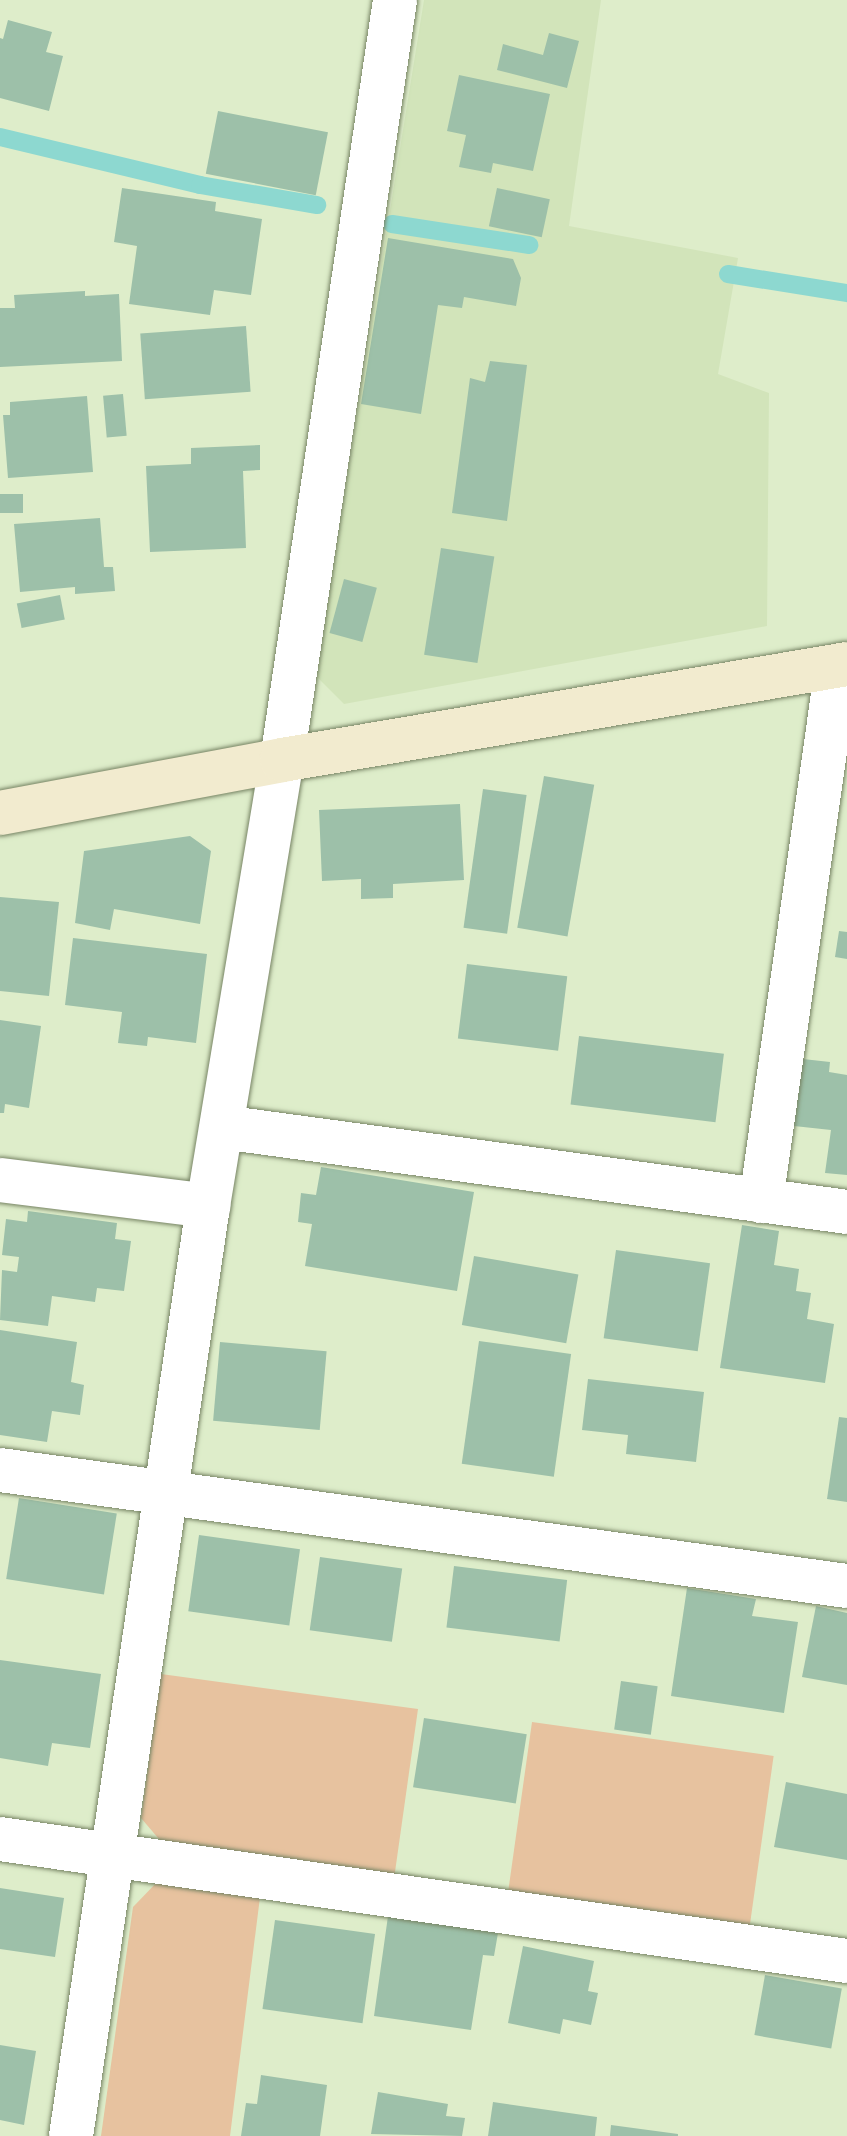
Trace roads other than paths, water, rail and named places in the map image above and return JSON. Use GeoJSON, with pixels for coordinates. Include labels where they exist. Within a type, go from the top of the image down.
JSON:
{"type":"FeatureCollection","features":[{"type":"Feature","properties":{"kind":"street"},"geometry":{"type":"LineString","coordinates":[[71,2136],[208,1206],[282,760],[395,0]]}},
{"type":"Feature","properties":{"kind":"street"},"geometry":{"type":"LineString","coordinates":[[0,813],[282,760],[842,665],[761,1201]]}},
{"type":"Feature","properties":{"kind":"street"},"geometry":{"type":"LineString","coordinates":[[222,1127],[847,1212]]}},
{"type":"Feature","properties":{"kind":"street"},"geometry":{"type":"LineString","coordinates":[[0,1180],[208,1206]]}},
{"type":"Feature","properties":{"kind":"street"},"geometry":{"type":"LineString","coordinates":[[0,1470],[847,1586]]}},
{"type":"Feature","properties":{"kind":"street"},"geometry":{"type":"LineString","coordinates":[[0,1839],[847,1961]]}},
{"type":"Feature","properties":{"kind":"waterway"},"geometry":{"type":"LineString","coordinates":[[0,137],[200,185],[317,205]]}},
{"type":"Feature","properties":{"kind":"waterway"},"geometry":{"type":"LineString","coordinates":[[392,224],[529,245]]}},
{"type":"Feature","properties":{"kind":"waterway"},"geometry":{"type":"LineString","coordinates":[[728,274],[847,293]]}}]}
